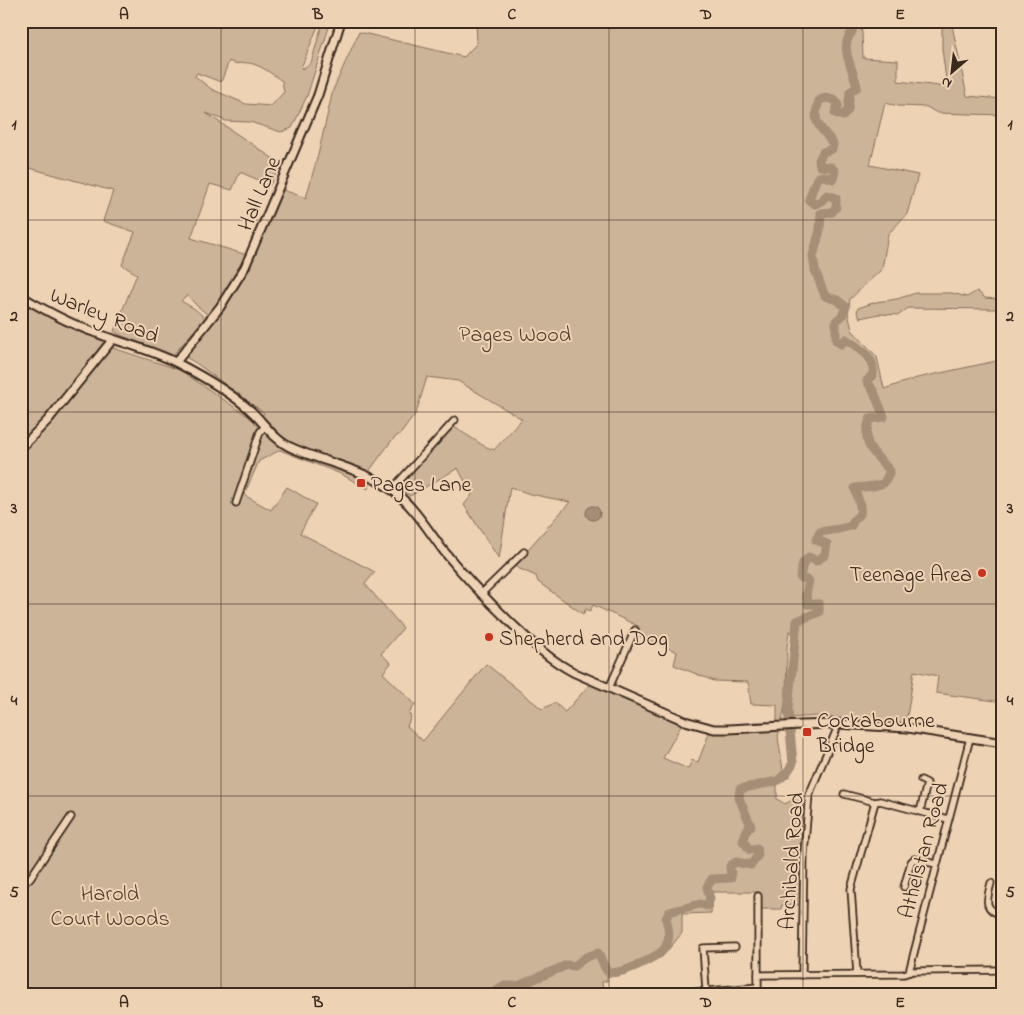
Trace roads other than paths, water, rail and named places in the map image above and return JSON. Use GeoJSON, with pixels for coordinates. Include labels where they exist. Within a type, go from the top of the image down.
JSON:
{"type":"FeatureCollection","features":[{"type":"Feature","properties":{"kind":"street","name":"Hall Lane"},"geometry":{"type":"LineString","coordinates":[[176,362],[220,306],[245,268],[318,95],[341,21]]}},
{"type":"Feature","properties":{"kind":"street","name":"Warley Road"},"geometry":{"type":"LineString","coordinates":[[21,296],[63,319],[176,362],[240,401],[254,414],[263,429],[287,446],[365,476],[392,489],[409,505],[453,562],[481,594],[552,661],[609,688],[685,721],[701,726],[729,730],[801,724],[836,724],[908,728],[1003,744]]}},
{"type":"Feature","properties":{"kind":"street"},"geometry":{"type":"LineString","coordinates":[[21,448],[48,420],[113,339]]}},
{"type":"Feature","properties":{"kind":"street"},"geometry":{"type":"LineString","coordinates":[[392,489],[455,420]]}},
{"type":"Feature","properties":{"kind":"street"},"geometry":{"type":"LineString","coordinates":[[236,502],[263,429]]}},
{"type":"Feature","properties":{"kind":"street"},"geometry":{"type":"LineString","coordinates":[[481,594],[524,552]]}},
{"type":"Feature","properties":{"kind":"street"},"geometry":{"type":"LineString","coordinates":[[609,688],[635,630]]}},
{"type":"Feature","properties":{"kind":"street","name":"Archibald Road"},"geometry":{"type":"LineString","coordinates":[[802,975],[804,854],[809,795],[836,731],[836,724]]}},
{"type":"Feature","properties":{"kind":"street","name":"Athelstan Road"},"geometry":{"type":"LineString","coordinates":[[909,972],[970,738]]}},
{"type":"Feature","properties":{"kind":"street"},"geometry":{"type":"LineString","coordinates":[[920,812],[927,783],[921,780]]}},
{"type":"Feature","properties":{"kind":"street"},"geometry":{"type":"LineString","coordinates":[[844,794],[874,802],[880,801],[948,819]]}},
{"type":"Feature","properties":{"kind":"street"},"geometry":{"type":"LineString","coordinates":[[857,974],[851,889],[874,802]]}},
{"type":"Feature","properties":{"kind":"street"},"geometry":{"type":"LineString","coordinates":[[21,885],[30,878],[71,818]]}},
{"type":"Feature","properties":{"kind":"street"},"geometry":{"type":"LineString","coordinates":[[904,887],[911,862],[914,859],[936,864]]}},
{"type":"Feature","properties":{"kind":"street"},"geometry":{"type":"LineString","coordinates":[[991,883],[987,905],[992,911],[1003,915]]}},
{"type":"Feature","properties":{"kind":"street"},"geometry":{"type":"LineString","coordinates":[[670,994],[758,987],[758,896]]}},
{"type":"Feature","properties":{"kind":"street"},"geometry":{"type":"LineString","coordinates":[[706,990],[703,948],[735,947]]}},
{"type":"Feature","properties":{"kind":"street"},"geometry":{"type":"LineString","coordinates":[[758,975],[904,974],[909,972],[1003,970]]}},
{"type":"Feature","properties":{"kind":"street"},"geometry":{"type":"LineString","coordinates":[[1000,994],[1003,989]]}},
{"type":"Feature","properties":{"kind":"waterway"},"geometry":{"type":"LineString","coordinates":[[490,994],[503,986],[518,986],[567,965],[574,966],[586,957],[598,953],[607,971],[612,973],[637,966],[664,949],[668,938],[669,930],[666,919],[669,912],[700,904],[707,906],[710,899],[707,887],[712,879],[731,878],[730,866],[736,862],[751,865],[758,855],[757,848],[750,850],[743,841],[745,832],[751,826],[739,798],[740,789],[777,781],[786,774],[793,763],[788,709],[797,621],[819,612],[819,604],[808,604],[806,594],[809,581],[800,577],[803,563],[809,557],[816,561],[825,555],[827,544],[816,540],[820,532],[851,526],[860,514],[860,504],[855,488],[884,483],[890,471],[870,448],[867,436],[870,419],[884,417],[874,392],[867,381],[873,374],[873,367],[869,357],[846,339],[841,344],[836,340],[836,321],[842,316],[846,307],[837,300],[825,296],[815,270],[813,256],[820,230],[821,213],[832,212],[836,207],[836,198],[827,195],[815,204],[809,200],[819,177],[824,176],[833,179],[835,171],[831,167],[820,166],[819,160],[823,152],[832,149],[833,144],[818,125],[816,116],[819,101],[826,98],[835,100],[838,105],[835,113],[843,116],[848,110],[850,92],[857,87],[848,59],[846,45],[852,32],[848,21]]}},
{"type":"Feature","properties":{"kind":"place","name":"Pages Lane"},"geometry":{"type":"Point","coordinates":[361,483]}},
{"type":"Feature","properties":{"kind":"place","name":"Teenage Area"},"geometry":{"type":"Point","coordinates":[982,573]}},
{"type":"Feature","properties":{"kind":"place","name":"Shepherd and Dog"},"geometry":{"type":"Point","coordinates":[489,637]}},
{"type":"Feature","properties":{"kind":"place","name":"Cockabourne Bridge"},"geometry":{"type":"Point","coordinates":[807,732]}},
{"type":"Feature","properties":{"kind":"park label","name":"Pages Wood"},"geometry":{"type":"Point","coordinates":[515,333]}},
{"type":"Feature","properties":{"kind":"park label","name":"Harold Court Woods"},"geometry":{"type":"Point","coordinates":[110,904]}}]}
